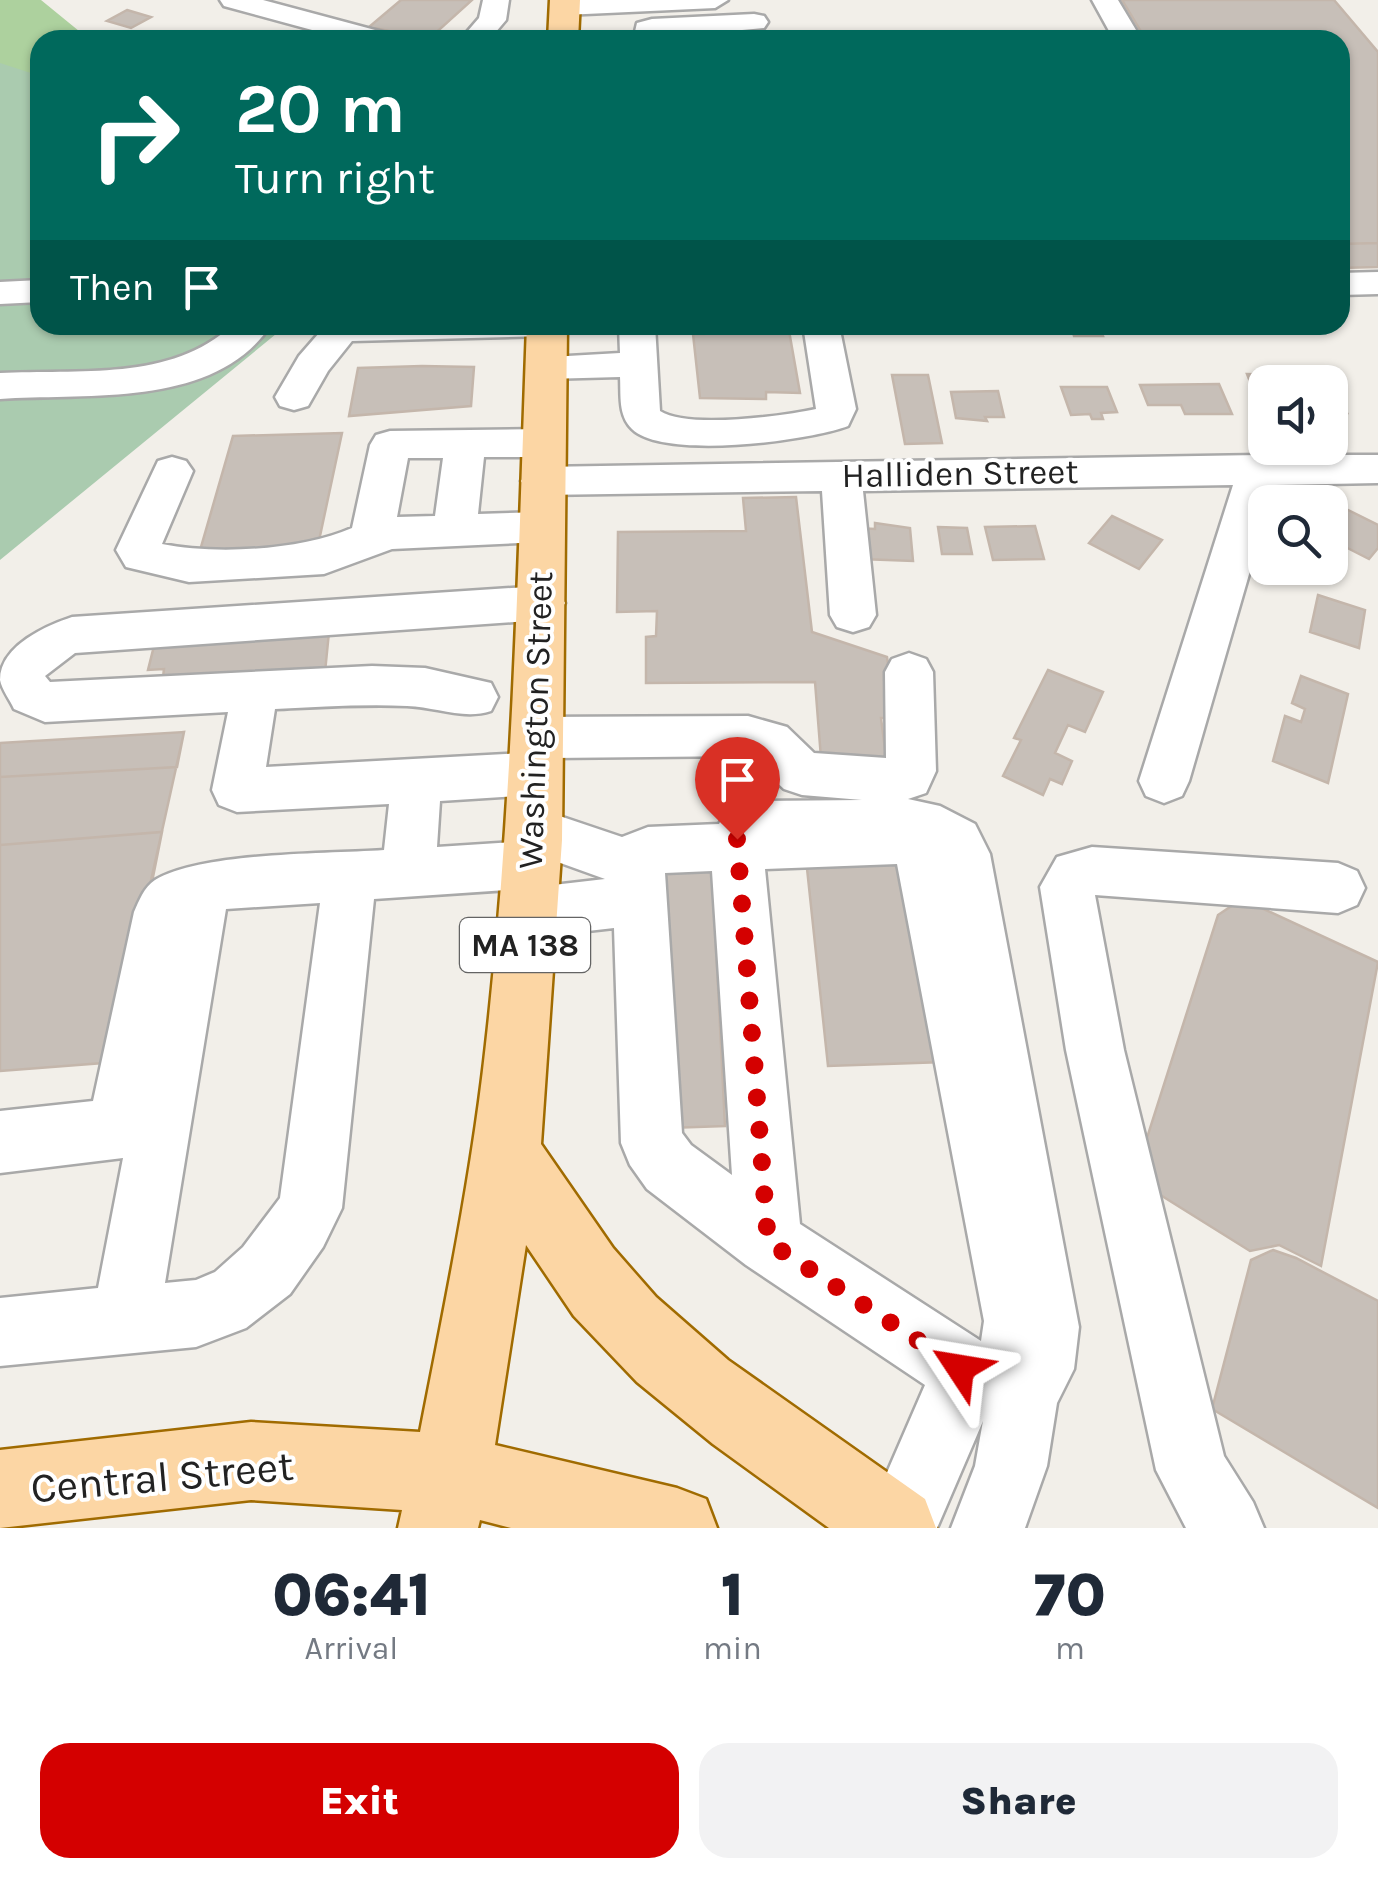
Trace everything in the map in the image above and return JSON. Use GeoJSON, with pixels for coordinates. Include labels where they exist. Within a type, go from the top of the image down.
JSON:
{"type":"FeatureCollection","features":[{"type":"Feature","properties":{"kind":"main road"},"geometry":{"type":"LineString","coordinates":[[564,30],[565,4]]}},
{"type":"Feature","properties":{"kind":"main road","name":"Washington Street"},"geometry":{"type":"LineString","coordinates":[[445,1501],[506,1151],[533,803],[542,603],[541,462],[546,335]]}},
{"type":"Feature","properties":{"kind":"main road"},"geometry":{"type":"LineString","coordinates":[[506,1151],[600,1290],[646,1338],[709,1391],[898,1528]]}},
{"type":"Feature","properties":{"kind":"main road","name":"Central Street"},"geometry":{"type":"LineString","coordinates":[[0,1490],[251,1460],[445,1501],[677,1528]]}},
{"type":"Feature","properties":{"kind":"street"},"geometry":{"type":"LineString","coordinates":[[233,0],[342,30]]}},
{"type":"Feature","properties":{"kind":"street"},"geometry":{"type":"LineString","coordinates":[[483,30],[492,20],[496,0]]}},
{"type":"Feature","properties":{"kind":"street"},"geometry":{"type":"LineString","coordinates":[[565,4],[716,0]]}},
{"type":"Feature","properties":{"kind":"street"},"geometry":{"type":"LineString","coordinates":[[1105,0],[1122,30]]}},
{"type":"Feature","properties":{"kind":"street"},"geometry":{"type":"LineString","coordinates":[[351,30],[373,10]]}},
{"type":"Feature","properties":{"kind":"street"},"geometry":{"type":"LineString","coordinates":[[647,30],[753,21]]}},
{"type":"Feature","properties":{"kind":"street"},"geometry":{"type":"LineString","coordinates":[[1350,284],[1378,283]]}},
{"type":"Feature","properties":{"kind":"street"},"geometry":{"type":"LineString","coordinates":[[0,293],[30,292]]}},
{"type":"Feature","properties":{"kind":"street"},"geometry":{"type":"LineString","coordinates":[[0,386],[160,377],[184,372],[223,354],[243,335]]}},
{"type":"Feature","properties":{"kind":"street"},"geometry":{"type":"LineString","coordinates":[[294,397],[316,358],[338,335]]}},
{"type":"Feature","properties":{"kind":"street"},"geometry":{"type":"LineString","coordinates":[[638,335],[644,419],[676,431],[805,427],[828,421],[836,410],[824,335]]}},
{"type":"Feature","properties":{"kind":"street"},"geometry":{"type":"LineString","coordinates":[[546,367],[640,379]]}},
{"type":"Feature","properties":{"kind":"street"},"geometry":{"type":"LineString","coordinates":[[455,529],[465,442]]}},
{"type":"Feature","properties":{"kind":"street","name":"Halliden Street"},"geometry":{"type":"LineString","coordinates":[[372,536],[390,445],[465,442],[541,462],[841,475],[1378,469]]}},
{"type":"Feature","properties":{"kind":"street"},"geometry":{"type":"LineString","coordinates":[[1164,781],[1259,468]]}},
{"type":"Feature","properties":{"kind":"street"},"geometry":{"type":"LineString","coordinates":[[172,471],[139,545],[142,556],[189,566],[324,558],[372,536],[455,529],[542,528]]}},
{"type":"Feature","properties":{"kind":"street"},"geometry":{"type":"LineString","coordinates":[[841,475],[853,615]]}},
{"type":"Feature","properties":{"kind":"street"},"geometry":{"type":"LineString","coordinates":[[0,668],[20,644],[41,629],[66,621],[542,603]]}},
{"type":"Feature","properties":{"kind":"street"},"geometry":{"type":"LineString","coordinates":[[391,696],[410,619],[389,607],[72,635],[42,648],[28,660],[21,676],[31,695],[44,702],[64,703],[264,688],[391,696],[474,698],[533,803],[639,883]]}},
{"type":"Feature","properties":{"kind":"street"},"geometry":{"type":"LineString","coordinates":[[126,1319],[139,1126],[206,890],[221,885],[408,875],[533,803],[748,736],[770,742],[802,774],[898,781],[908,778],[909,672]]}},
{"type":"Feature","properties":{"kind":"street"},"geometry":{"type":"LineString","coordinates":[[0,705],[10,716],[28,722],[252,711],[391,696]]}},
{"type":"Feature","properties":{"kind":"street"},"geometry":{"type":"LineString","coordinates":[[252,711],[237,790],[417,778],[533,803],[639,883]]}},
{"type":"Feature","properties":{"kind":"street"},"geometry":{"type":"LineString","coordinates":[[408,875],[417,778]]}},
{"type":"Feature","properties":{"kind":"street"},"geometry":{"type":"LineString","coordinates":[[768,1242],[737,839],[749,825],[907,821],[936,827],[960,847],[1046,1328],[1040,1369],[959,1395],[898,1528]]}},
{"type":"Feature","properties":{"kind":"street"},"geometry":{"type":"LineString","coordinates":[[737,847],[641,853],[639,883],[652,1143],[669,1167],[768,1242],[994,1383],[1011,1466],[988,1528]]}},
{"type":"Feature","properties":{"kind":"street"},"geometry":{"type":"LineString","coordinates":[[1227,1528],[1192,1470],[1094,1050],[1066,887],[1076,874],[1092,871],[1338,888]]}},
{"type":"Feature","properties":{"kind":"street"},"geometry":{"type":"LineString","coordinates":[[0,1332],[204,1312],[240,1298],[289,1243],[310,1208],[350,878]]}},
{"type":"Feature","properties":{"kind":"street"},"geometry":{"type":"LineString","coordinates":[[0,1142],[139,1126]]}},
{"type":"Feature","properties":{"kind":"green space"},"geometry":{"type":"Polygon","coordinates":[[[0,0],[41,0],[78,30],[30,30],[30,238],[0,252],[0,0]]]}},
{"type":"Feature","properties":{"kind":"green space"},"geometry":{"type":"Polygon","coordinates":[[[0,63],[30,73],[30,335],[275,335],[0,560],[0,63]]]}},
{"type":"Feature","properties":{"kind":"building"},"geometry":{"type":"Polygon","coordinates":[[[401,0],[472,0],[439,30],[369,27],[401,0]]]}},
{"type":"Feature","properties":{"kind":"building"},"geometry":{"type":"Polygon","coordinates":[[[1122,0],[1334,0],[1378,52],[1378,267],[1350,268],[1350,30],[1140,30],[1122,0]]]}},
{"type":"Feature","properties":{"kind":"building"},"geometry":{"type":"Polygon","coordinates":[[[127,10],[151,17],[131,28],[107,21],[127,10]]]}},
{"type":"Feature","properties":{"kind":"building"},"geometry":{"type":"Polygon","coordinates":[[[1378,243],[1378,267],[1350,268],[1350,244],[1378,243]]]}},
{"type":"Feature","properties":{"kind":"building"},"geometry":{"type":"Polygon","coordinates":[[[693,335],[790,335],[800,393],[766,392],[766,399],[700,398],[693,335]]]}},
{"type":"Feature","properties":{"kind":"building"},"geometry":{"type":"Polygon","coordinates":[[[474,367],[471,406],[349,416],[358,368],[474,367]]]}},
{"type":"Feature","properties":{"kind":"building"},"geometry":{"type":"Polygon","coordinates":[[[892,375],[928,375],[942,443],[905,444],[892,375]]]}},
{"type":"Feature","properties":{"kind":"building"},"geometry":{"type":"Polygon","coordinates":[[[1219,384],[1232,414],[1185,414],[1181,405],[1148,405],[1140,385],[1219,384]]]}},
{"type":"Feature","properties":{"kind":"building"},"geometry":{"type":"Polygon","coordinates":[[[1061,387],[1107,387],[1117,412],[1101,413],[1103,419],[1092,419],[1090,414],[1071,415],[1061,387]]]}},
{"type":"Feature","properties":{"kind":"building"},"geometry":{"type":"Polygon","coordinates":[[[998,391],[1004,417],[985,417],[987,421],[956,418],[951,392],[998,391]]]}},
{"type":"Feature","properties":{"kind":"building"},"geometry":{"type":"Polygon","coordinates":[[[342,433],[317,550],[199,554],[233,436],[342,433]]]}},
{"type":"Feature","properties":{"kind":"building"},"geometry":{"type":"Polygon","coordinates":[[[796,497],[812,632],[887,657],[896,718],[881,718],[888,773],[821,758],[815,682],[646,683],[646,637],[656,636],[657,611],[617,612],[618,532],[746,531],[743,498],[796,497]]]}},
{"type":"Feature","properties":{"kind":"building"},"geometry":{"type":"Polygon","coordinates":[[[1348,510],[1378,525],[1378,548],[1369,559],[1348,548],[1348,510]]]}},
{"type":"Feature","properties":{"kind":"building"},"geometry":{"type":"Polygon","coordinates":[[[1112,516],[1162,540],[1139,569],[1089,543],[1112,516]]]}},
{"type":"Feature","properties":{"kind":"building"},"geometry":{"type":"Polygon","coordinates":[[[875,523],[910,528],[913,561],[861,559],[859,528],[875,529],[875,523]]]}},
{"type":"Feature","properties":{"kind":"building"},"geometry":{"type":"Polygon","coordinates":[[[1035,526],[1044,559],[993,560],[985,527],[1035,526]]]}},
{"type":"Feature","properties":{"kind":"building"},"geometry":{"type":"Polygon","coordinates":[[[938,527],[967,528],[972,554],[942,554],[938,527]]]}},
{"type":"Feature","properties":{"kind":"building"},"geometry":{"type":"Polygon","coordinates":[[[1318,595],[1365,610],[1359,648],[1310,632],[1318,595]]]}},
{"type":"Feature","properties":{"kind":"building"},"geometry":{"type":"Polygon","coordinates":[[[329,632],[325,672],[162,685],[164,669],[148,670],[154,646],[329,632]]]}},
{"type":"Feature","properties":{"kind":"building"},"geometry":{"type":"Polygon","coordinates":[[[1048,670],[1103,692],[1085,732],[1068,725],[1055,753],[1072,761],[1062,784],[1050,779],[1043,795],[1003,776],[1021,740],[1014,738],[1048,670]]]}},
{"type":"Feature","properties":{"kind":"building"},"geometry":{"type":"Polygon","coordinates":[[[1301,676],[1348,694],[1328,783],[1273,761],[1285,716],[1301,722],[1305,709],[1292,703],[1301,676]]]}},
{"type":"Feature","properties":{"kind":"building"},"geometry":{"type":"Polygon","coordinates":[[[184,732],[140,930],[116,1062],[0,1071],[0,743],[184,732]]]}},
{"type":"Feature","properties":{"kind":"building"},"geometry":{"type":"Polygon","coordinates":[[[184,732],[177,767],[0,777],[0,743],[184,732]]]}},
{"type":"Feature","properties":{"kind":"building"},"geometry":{"type":"Polygon","coordinates":[[[162,832],[116,1062],[0,1071],[0,845],[162,832]]]}},
{"type":"Feature","properties":{"kind":"building"},"geometry":{"type":"Polygon","coordinates":[[[711,847],[725,1126],[669,1128],[663,848],[711,847]]]}},
{"type":"Feature","properties":{"kind":"building"},"geometry":{"type":"Polygon","coordinates":[[[909,856],[944,1062],[828,1066],[806,859],[909,856]]]}},
{"type":"Feature","properties":{"kind":"building"},"geometry":{"type":"Polygon","coordinates":[[[1242,899],[1378,962],[1321,1266],[1279,1245],[1250,1251],[1154,1191],[1145,1144],[1218,915],[1242,899]]]}},
{"type":"Feature","properties":{"kind":"building"},"geometry":{"type":"Polygon","coordinates":[[[1273,1250],[1378,1301],[1378,1508],[1212,1409],[1251,1260],[1273,1250]]]}},
{"type":"Feature","properties":{"kind":"route"},"geometry":{"type":"LineString","coordinates":[[737,839],[768,1242],[960,1368]]}}]}
